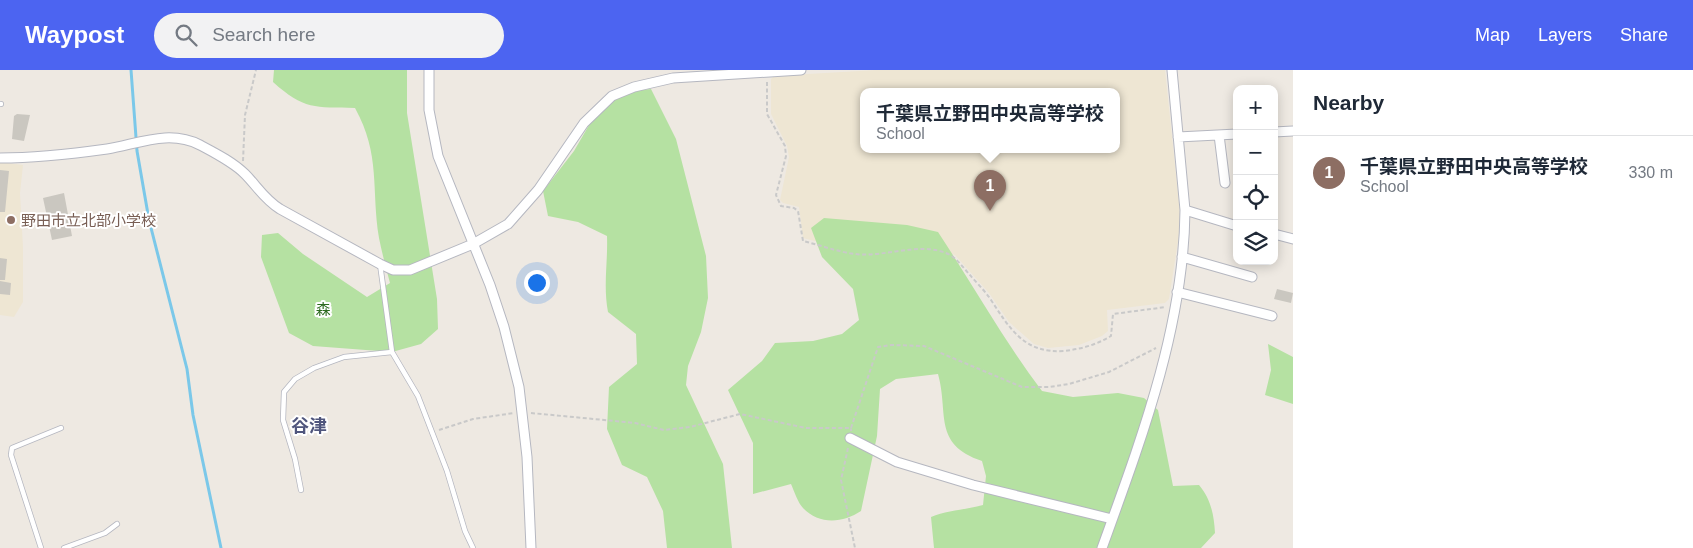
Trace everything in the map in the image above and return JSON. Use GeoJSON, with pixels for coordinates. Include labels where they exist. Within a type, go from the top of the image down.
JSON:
{"type":"FeatureCollection","features":[{"type":"Feature","properties":{"kind":"street"},"geometry":{"type":"LineString","coordinates":[[429,70],[429,110],[438,156],[504,328],[523,412],[531,548]]}},
{"type":"Feature","properties":{"kind":"street"},"geometry":{"type":"LineString","coordinates":[[0,158],[38,157],[108,149],[137,141],[163,138],[188,140],[213,152],[244,174],[268,201],[380,264],[393,270],[410,270],[473,244],[508,224],[525,206],[584,123],[612,96],[634,87],[673,78],[801,70]]}},
{"type":"Feature","properties":{"kind":"street"},"geometry":{"type":"LineString","coordinates":[[1102,548],[1155,392],[1176,304],[1185,210],[1172,70]]}},
{"type":"Feature","properties":{"kind":"street"},"geometry":{"type":"LineString","coordinates":[[1278,132],[1293,132]]}},
{"type":"Feature","properties":{"kind":"street"},"geometry":{"type":"LineString","coordinates":[[1178,137],[1233,134]]}},
{"type":"Feature","properties":{"kind":"street"},"geometry":{"type":"LineString","coordinates":[[1219,135],[1225,183]]}},
{"type":"Feature","properties":{"kind":"street"},"geometry":{"type":"LineString","coordinates":[[1185,210],[1233,225]]}},
{"type":"Feature","properties":{"kind":"street"},"geometry":{"type":"LineString","coordinates":[[1278,235],[1293,239]]}},
{"type":"Feature","properties":{"kind":"street"},"geometry":{"type":"LineString","coordinates":[[1182,257],[1252,276]]}},
{"type":"Feature","properties":{"kind":"street"},"geometry":{"type":"LineString","coordinates":[[1177,292],[1272,316]]}},
{"type":"Feature","properties":{"kind":"street"},"geometry":{"type":"LineString","coordinates":[[850,438],[897,462],[973,485],[1112,519]]}},
{"type":"Feature","properties":{"kind":"lane"},"geometry":{"type":"LineString","coordinates":[[380,264],[392,352],[418,396],[448,471],[464,531],[473,548]]}},
{"type":"Feature","properties":{"kind":"lane"},"geometry":{"type":"LineString","coordinates":[[302,490],[296,459],[283,420],[284,392],[295,379],[314,368],[344,357],[392,352]]}},
{"type":"Feature","properties":{"kind":"lane"},"geometry":{"type":"LineString","coordinates":[[41,548],[11,455],[12,448],[62,428]]}},
{"type":"Feature","properties":{"kind":"lane"},"geometry":{"type":"LineString","coordinates":[[64,548],[105,533],[117,524]]}},
{"type":"Feature","properties":{"kind":"path"},"geometry":{"type":"LineString","coordinates":[[244,174],[245,115],[256,70]]}},
{"type":"Feature","properties":{"kind":"path"},"geometry":{"type":"LineString","coordinates":[[769,72],[767,114],[785,146],[786,156],[776,195],[781,206],[794,208],[798,211],[803,241],[856,254],[926,249],[949,255],[960,263],[1017,335],[1034,348],[1051,352],[1077,350],[1111,336],[1113,314],[1176,304]]}},
{"type":"Feature","properties":{"kind":"path"},"geometry":{"type":"LineString","coordinates":[[855,548],[841,480],[851,428],[878,348],[891,345],[924,346],[1022,387],[1048,387],[1069,384],[1109,372],[1167,343]]}},
{"type":"Feature","properties":{"kind":"path"},"geometry":{"type":"LineString","coordinates":[[432,433],[473,419],[523,412],[635,423],[664,430],[690,427],[740,414],[806,428],[851,428]]}},
{"type":"Feature","properties":{"kind":"shaded area"},"geometry":{"type":"Polygon","coordinates":[[[876,70],[1165,70],[1181,222],[1169,299],[1165,303],[1107,310],[1108,331],[1102,336],[1079,345],[1048,348],[1034,344],[1009,322],[989,293],[955,255],[926,245],[858,252],[803,238],[799,207],[783,203],[780,200],[789,157],[787,146],[771,114],[771,79],[774,76],[876,70]]]}},
{"type":"Feature","properties":{"kind":"shaded area","name":"野田市立北部小学校"},"geometry":{"type":"Polygon","coordinates":[[[0,162],[23,165],[20,193],[23,247],[23,302],[14,317],[0,315],[0,162]]]}},
{"type":"Feature","properties":{"kind":"green space","name":"森"},"geometry":{"type":"Polygon","coordinates":[[[274,70],[407,70],[407,113],[437,299],[438,329],[421,344],[392,352],[313,346],[289,333],[261,257],[262,235],[278,233],[303,254],[367,297],[390,283],[379,238],[374,172],[369,141],[355,108],[320,107],[293,98],[273,82],[274,70]]]}},
{"type":"Feature","properties":{"kind":"green space"},"geometry":{"type":"Polygon","coordinates":[[[651,89],[676,139],[706,256],[708,298],[701,332],[688,366],[686,385],[723,464],[732,548],[667,548],[663,511],[647,477],[622,465],[607,429],[609,387],[637,364],[636,334],[608,312],[606,283],[607,236],[578,222],[548,216],[543,191],[574,151],[603,101],[615,92],[651,89]]]}},
{"type":"Feature","properties":{"kind":"green space"},"geometry":{"type":"Polygon","coordinates":[[[824,218],[907,225],[938,232],[1002,333],[1042,391],[1073,397],[1118,393],[1144,398],[1158,410],[1173,486],[1199,485],[1211,508],[1215,533],[1201,548],[934,548],[931,517],[983,505],[986,476],[982,461],[966,454],[956,446],[949,436],[945,426],[938,374],[896,379],[880,389],[877,436],[861,511],[839,520],[824,520],[816,517],[809,514],[801,506],[791,484],[753,494],[753,443],[728,390],[762,361],[775,343],[813,341],[842,334],[859,320],[853,289],[822,257],[811,228],[824,218]]]}},
{"type":"Feature","properties":{"kind":"green space"},"geometry":{"type":"Polygon","coordinates":[[[1268,344],[1293,357],[1293,404],[1265,395],[1271,370],[1268,344]]]}},
{"type":"Feature","properties":{"kind":"building"},"geometry":{"type":"Polygon","coordinates":[[[17,114],[30,115],[24,141],[12,139],[14,116],[17,114]]]}},
{"type":"Feature","properties":{"kind":"building"},"geometry":{"type":"Polygon","coordinates":[[[0,170],[9,171],[5,212],[0,212],[0,170]]]}},
{"type":"Feature","properties":{"kind":"building"},"geometry":{"type":"Polygon","coordinates":[[[64,193],[72,236],[52,240],[43,198],[64,193]]]}},
{"type":"Feature","properties":{"kind":"building"},"geometry":{"type":"Polygon","coordinates":[[[0,258],[7,259],[5,280],[0,280],[0,258]]]}},
{"type":"Feature","properties":{"kind":"building"},"geometry":{"type":"Polygon","coordinates":[[[0,281],[11,283],[10,295],[0,294],[0,281]]]}},
{"type":"Feature","properties":{"kind":"building"},"geometry":{"type":"Polygon","coordinates":[[[1277,289],[1293,293],[1291,303],[1274,299],[1277,289]]]}},
{"type":"Feature","properties":{"kind":"waterway"},"geometry":{"type":"LineString","coordinates":[[131,70],[137,151],[149,220],[187,369],[193,415],[221,548]]}},
{"type":"Feature","properties":{"kind":"place","name":"千葉県立野田中央高等学校"},"geometry":{"type":"Point","coordinates":[990,211]}},
{"type":"Feature","properties":{"kind":"place","name":"野田市立北部小学校"},"geometry":{"type":"Point","coordinates":[11,220]}},
{"type":"Feature","properties":{"kind":"district","name":"谷津"},"geometry":{"type":"Point","coordinates":[309,426]}}]}
